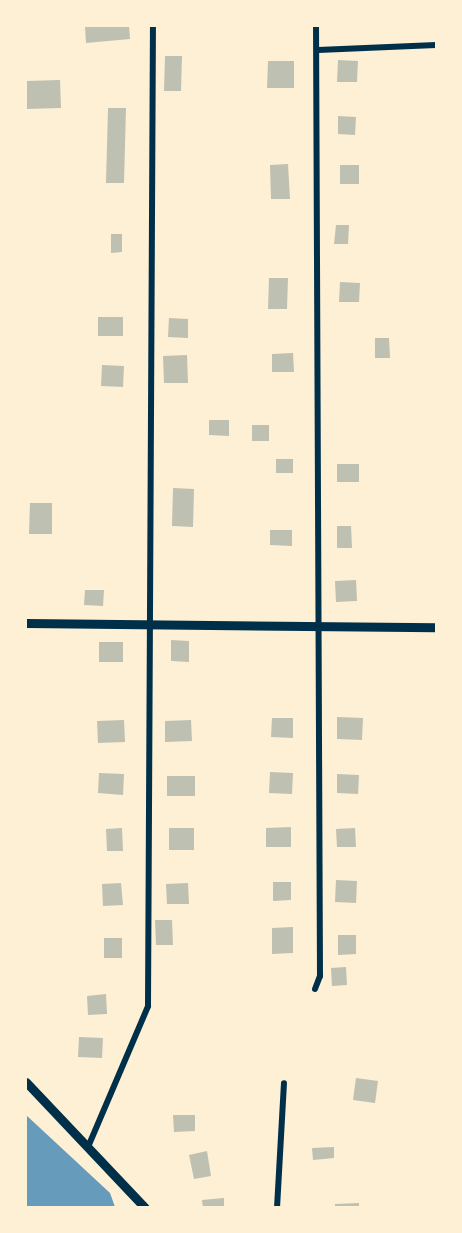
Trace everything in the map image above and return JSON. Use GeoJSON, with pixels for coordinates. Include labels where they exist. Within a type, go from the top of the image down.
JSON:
{"type":"FeatureCollection","features":[{"type":"Feature","properties":{"kind":"street"},"geometry":{"type":"LineString","coordinates":[[88,1147],[148,1006],[153,26]]}},
{"type":"Feature","properties":{"kind":"street"},"geometry":{"type":"LineString","coordinates":[[315,989],[320,976],[318,50],[316,26]]}},
{"type":"Feature","properties":{"kind":"street"},"geometry":{"type":"LineString","coordinates":[[318,50],[436,45]]}},
{"type":"Feature","properties":{"kind":"street"},"geometry":{"type":"LineString","coordinates":[[26,623],[436,627]]}},
{"type":"Feature","properties":{"kind":"street"},"geometry":{"type":"LineString","coordinates":[[26,1082],[145,1208]]}},
{"type":"Feature","properties":{"kind":"street"},"geometry":{"type":"LineString","coordinates":[[277,1208],[284,1083]]}},
{"type":"Feature","properties":{"kind":"water"},"geometry":{"type":"Polygon","coordinates":[[[26,1115],[110,1193],[115,1207],[26,1207],[26,1115]]]}},
{"type":"Feature","properties":{"kind":"building"},"geometry":{"type":"Polygon","coordinates":[[[85,26],[129,26],[130,39],[86,43],[85,26]]]}},
{"type":"Feature","properties":{"kind":"building"},"geometry":{"type":"Polygon","coordinates":[[[165,56],[182,56],[181,91],[164,91],[165,56]]]}},
{"type":"Feature","properties":{"kind":"building"},"geometry":{"type":"Polygon","coordinates":[[[338,60],[358,61],[357,82],[337,82],[338,60]]]}},
{"type":"Feature","properties":{"kind":"building"},"geometry":{"type":"Polygon","coordinates":[[[268,61],[294,61],[294,88],[267,88],[268,61]]]}},
{"type":"Feature","properties":{"kind":"building"},"geometry":{"type":"Polygon","coordinates":[[[60,80],[61,108],[26,109],[26,81],[60,80]]]}},
{"type":"Feature","properties":{"kind":"building"},"geometry":{"type":"Polygon","coordinates":[[[108,108],[126,108],[124,183],[106,183],[108,108]]]}},
{"type":"Feature","properties":{"kind":"building"},"geometry":{"type":"Polygon","coordinates":[[[338,116],[356,117],[355,135],[338,134],[338,116]]]}},
{"type":"Feature","properties":{"kind":"building"},"geometry":{"type":"Polygon","coordinates":[[[288,164],[290,199],[271,199],[270,165],[288,164]]]}},
{"type":"Feature","properties":{"kind":"building"},"geometry":{"type":"Polygon","coordinates":[[[340,165],[359,165],[359,184],[340,184],[340,165]]]}},
{"type":"Feature","properties":{"kind":"building"},"geometry":{"type":"Polygon","coordinates":[[[336,225],[349,225],[348,244],[334,244],[336,225]]]}},
{"type":"Feature","properties":{"kind":"building"},"geometry":{"type":"Polygon","coordinates":[[[111,234],[122,234],[122,252],[111,253],[111,234]]]}},
{"type":"Feature","properties":{"kind":"building"},"geometry":{"type":"Polygon","coordinates":[[[269,278],[288,278],[287,309],[268,309],[269,278]]]}},
{"type":"Feature","properties":{"kind":"building"},"geometry":{"type":"Polygon","coordinates":[[[340,282],[360,283],[359,302],[339,302],[340,282]]]}},
{"type":"Feature","properties":{"kind":"building"},"geometry":{"type":"Polygon","coordinates":[[[98,317],[123,317],[123,336],[98,336],[98,317]]]}},
{"type":"Feature","properties":{"kind":"building"},"geometry":{"type":"Polygon","coordinates":[[[169,318],[188,319],[188,338],[168,337],[169,318]]]}},
{"type":"Feature","properties":{"kind":"building"},"geometry":{"type":"Polygon","coordinates":[[[375,338],[389,338],[390,358],[375,358],[375,338]]]}},
{"type":"Feature","properties":{"kind":"building"},"geometry":{"type":"Polygon","coordinates":[[[293,353],[294,372],[272,372],[272,354],[293,353]]]}},
{"type":"Feature","properties":{"kind":"building"},"geometry":{"type":"Polygon","coordinates":[[[187,355],[188,383],[164,383],[163,356],[187,355]]]}},
{"type":"Feature","properties":{"kind":"building"},"geometry":{"type":"Polygon","coordinates":[[[102,365],[124,366],[123,387],[101,386],[102,365]]]}},
{"type":"Feature","properties":{"kind":"building"},"geometry":{"type":"Polygon","coordinates":[[[209,420],[229,420],[229,436],[209,435],[209,420]]]}},
{"type":"Feature","properties":{"kind":"building"},"geometry":{"type":"Polygon","coordinates":[[[252,425],[269,425],[269,441],[252,441],[252,425]]]}},
{"type":"Feature","properties":{"kind":"building"},"geometry":{"type":"Polygon","coordinates":[[[276,459],[293,459],[293,473],[276,473],[276,459]]]}},
{"type":"Feature","properties":{"kind":"building"},"geometry":{"type":"Polygon","coordinates":[[[337,464],[359,464],[359,482],[337,482],[337,464]]]}},
{"type":"Feature","properties":{"kind":"building"},"geometry":{"type":"Polygon","coordinates":[[[173,488],[194,489],[193,527],[172,526],[173,488]]]}},
{"type":"Feature","properties":{"kind":"building"},"geometry":{"type":"Polygon","coordinates":[[[30,503],[52,503],[52,534],[29,534],[30,503]]]}},
{"type":"Feature","properties":{"kind":"building"},"geometry":{"type":"Polygon","coordinates":[[[337,526],[351,526],[352,548],[337,548],[337,526]]]}},
{"type":"Feature","properties":{"kind":"building"},"geometry":{"type":"Polygon","coordinates":[[[270,530],[292,530],[292,546],[270,545],[270,530]]]}},
{"type":"Feature","properties":{"kind":"building"},"geometry":{"type":"Polygon","coordinates":[[[356,580],[357,601],[336,602],[335,581],[356,580]]]}},
{"type":"Feature","properties":{"kind":"building"},"geometry":{"type":"Polygon","coordinates":[[[85,590],[104,590],[103,606],[84,605],[85,590]]]}},
{"type":"Feature","properties":{"kind":"building"},"geometry":{"type":"Polygon","coordinates":[[[171,640],[189,641],[189,662],[171,661],[171,640]]]}},
{"type":"Feature","properties":{"kind":"building"},"geometry":{"type":"Polygon","coordinates":[[[99,642],[123,642],[123,662],[99,662],[99,642]]]}},
{"type":"Feature","properties":{"kind":"building"},"geometry":{"type":"Polygon","coordinates":[[[337,717],[363,718],[362,740],[337,739],[337,717]]]}},
{"type":"Feature","properties":{"kind":"building"},"geometry":{"type":"Polygon","coordinates":[[[272,718],[293,718],[293,738],[271,737],[272,718]]]}},
{"type":"Feature","properties":{"kind":"building"},"geometry":{"type":"Polygon","coordinates":[[[124,720],[125,742],[98,743],[97,721],[124,720]]]}},
{"type":"Feature","properties":{"kind":"building"},"geometry":{"type":"Polygon","coordinates":[[[191,720],[192,741],[165,742],[165,721],[191,720]]]}},
{"type":"Feature","properties":{"kind":"building"},"geometry":{"type":"Polygon","coordinates":[[[270,772],[293,773],[292,794],[269,793],[270,772]]]}},
{"type":"Feature","properties":{"kind":"building"},"geometry":{"type":"Polygon","coordinates":[[[99,773],[124,774],[123,795],[98,793],[99,773]]]}},
{"type":"Feature","properties":{"kind":"building"},"geometry":{"type":"Polygon","coordinates":[[[337,774],[359,775],[358,794],[337,793],[337,774]]]}},
{"type":"Feature","properties":{"kind":"building"},"geometry":{"type":"Polygon","coordinates":[[[167,776],[195,776],[195,796],[167,796],[167,776]]]}},
{"type":"Feature","properties":{"kind":"building"},"geometry":{"type":"Polygon","coordinates":[[[291,827],[291,847],[266,847],[266,828],[291,827]]]}},
{"type":"Feature","properties":{"kind":"building"},"geometry":{"type":"Polygon","coordinates":[[[122,828],[123,851],[107,851],[106,829],[122,828]]]}},
{"type":"Feature","properties":{"kind":"building"},"geometry":{"type":"Polygon","coordinates":[[[169,828],[194,828],[194,850],[169,850],[169,828]]]}},
{"type":"Feature","properties":{"kind":"building"},"geometry":{"type":"Polygon","coordinates":[[[355,828],[356,847],[337,847],[336,829],[355,828]]]}},
{"type":"Feature","properties":{"kind":"building"},"geometry":{"type":"Polygon","coordinates":[[[336,880],[357,881],[356,903],[335,902],[336,880]]]}},
{"type":"Feature","properties":{"kind":"building"},"geometry":{"type":"Polygon","coordinates":[[[273,882],[291,882],[291,900],[273,901],[273,882]]]}},
{"type":"Feature","properties":{"kind":"building"},"geometry":{"type":"Polygon","coordinates":[[[121,883],[123,905],[103,906],[102,884],[121,883]]]}},
{"type":"Feature","properties":{"kind":"building"},"geometry":{"type":"Polygon","coordinates":[[[188,883],[189,904],[167,904],[166,884],[188,883]]]}},
{"type":"Feature","properties":{"kind":"building"},"geometry":{"type":"Polygon","coordinates":[[[155,920],[172,920],[173,945],[156,945],[155,920]]]}},
{"type":"Feature","properties":{"kind":"building"},"geometry":{"type":"Polygon","coordinates":[[[293,927],[293,953],[272,954],[272,928],[293,927]]]}},
{"type":"Feature","properties":{"kind":"building"},"geometry":{"type":"Polygon","coordinates":[[[338,935],[356,935],[356,954],[338,955],[338,935]]]}},
{"type":"Feature","properties":{"kind":"building"},"geometry":{"type":"Polygon","coordinates":[[[104,938],[122,938],[122,958],[104,958],[104,938]]]}},
{"type":"Feature","properties":{"kind":"building"},"geometry":{"type":"Polygon","coordinates":[[[346,967],[347,985],[332,986],[331,968],[346,967]]]}},
{"type":"Feature","properties":{"kind":"building"},"geometry":{"type":"Polygon","coordinates":[[[106,994],[107,1014],[88,1015],[87,996],[106,994]]]}},
{"type":"Feature","properties":{"kind":"building"},"geometry":{"type":"Polygon","coordinates":[[[79,1037],[103,1038],[102,1058],[78,1057],[79,1037]]]}},
{"type":"Feature","properties":{"kind":"building"},"geometry":{"type":"Polygon","coordinates":[[[356,1078],[378,1081],[375,1103],[353,1100],[356,1078]]]}},
{"type":"Feature","properties":{"kind":"building"},"geometry":{"type":"Polygon","coordinates":[[[173,1115],[195,1115],[195,1131],[174,1132],[173,1115]]]}},
{"type":"Feature","properties":{"kind":"building"},"geometry":{"type":"Polygon","coordinates":[[[334,1147],[334,1158],[313,1160],[312,1148],[334,1147]]]}},
{"type":"Feature","properties":{"kind":"building"},"geometry":{"type":"Polygon","coordinates":[[[207,1151],[211,1176],[194,1179],[189,1155],[207,1151]]]}},
{"type":"Feature","properties":{"kind":"building"},"geometry":{"type":"Polygon","coordinates":[[[224,1198],[224,1208],[203,1208],[202,1200],[224,1198]]]}},
{"type":"Feature","properties":{"kind":"building"},"geometry":{"type":"Polygon","coordinates":[[[359,1203],[359,1208],[335,1208],[335,1204],[359,1203]]]}}]}
